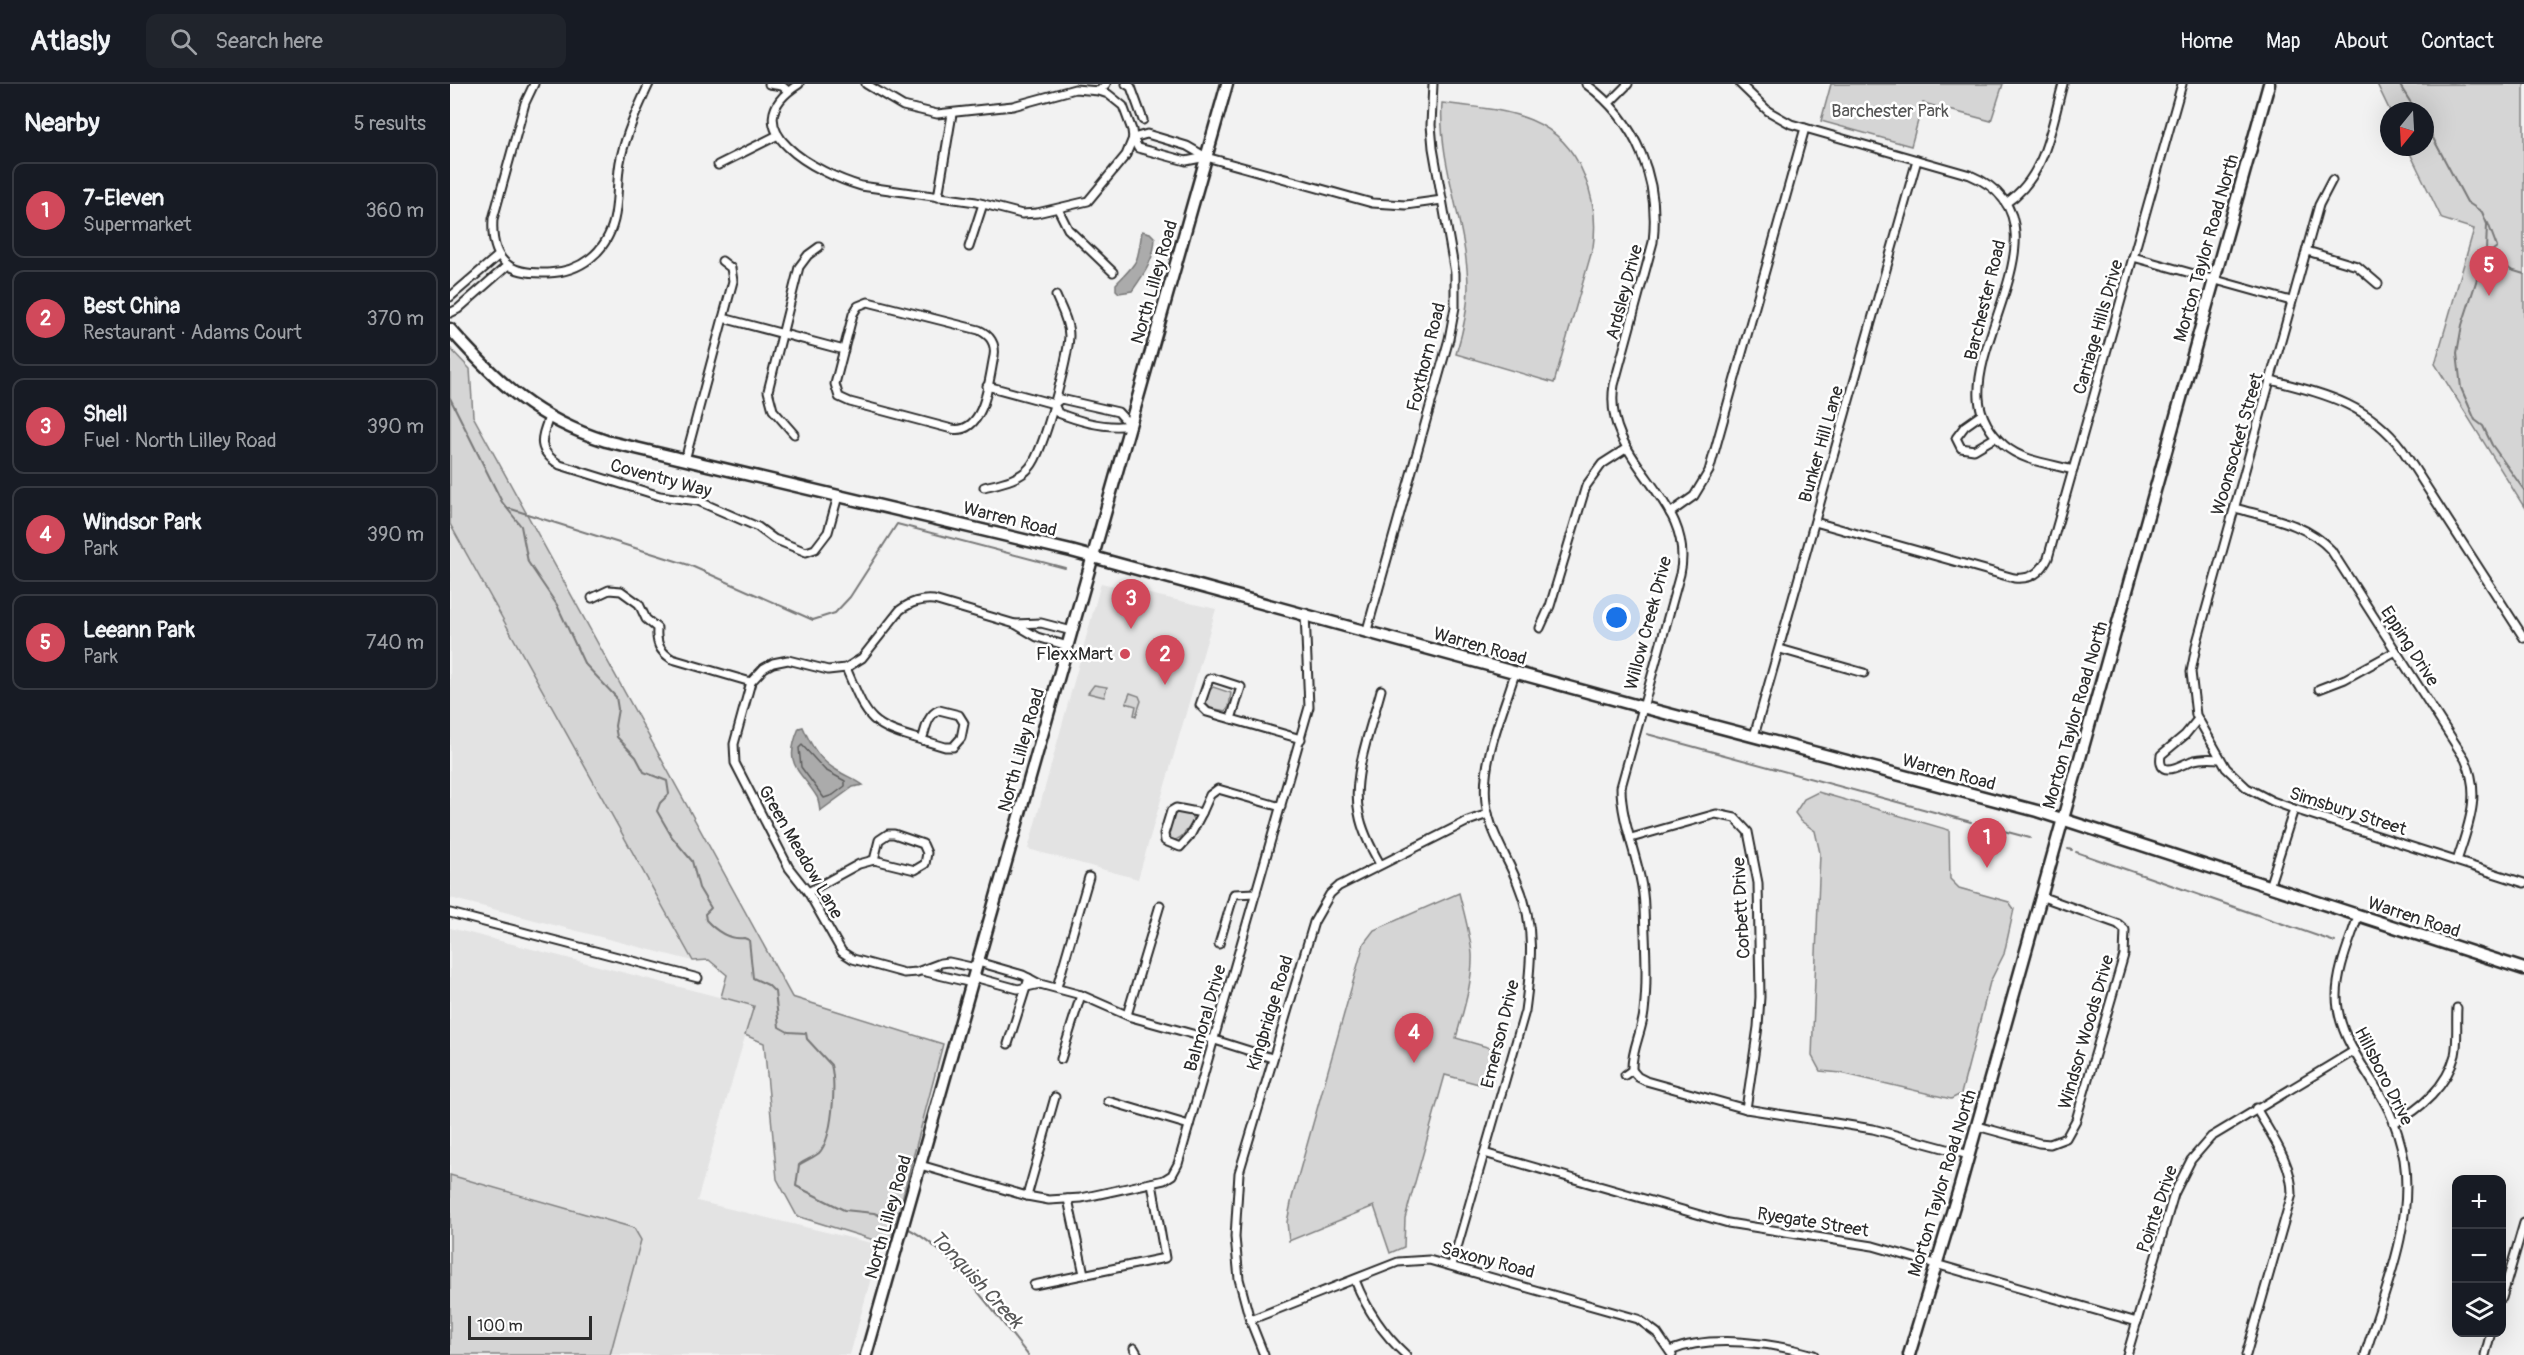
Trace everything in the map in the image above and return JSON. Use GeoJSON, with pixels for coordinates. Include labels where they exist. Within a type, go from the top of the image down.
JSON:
{"type":"FeatureCollection","features":[{"type":"Feature","properties":{"kind":"street"},"geometry":{"type":"LineString","coordinates":[[534,84],[525,103],[493,219],[492,234],[503,260],[535,273],[563,272],[586,262],[599,251],[614,221],[618,176],[624,144],[649,84]]}},
{"type":"Feature","properties":{"kind":"street"},"geometry":{"type":"LineString","coordinates":[[769,84],[782,86],[788,92]]}},
{"type":"Feature","properties":{"kind":"street"},"geometry":{"type":"LineString","coordinates":[[799,84],[778,103],[773,125],[777,135],[808,163],[846,182],[876,189],[983,204],[1028,214],[1088,201],[1126,155],[1133,138]]}},
{"type":"Feature","properties":{"kind":"street"},"geometry":{"type":"LineString","coordinates":[[866,84],[914,110],[937,114],[1013,106],[1075,89],[1099,91],[1108,94],[1123,106],[1138,148],[1186,161],[1206,157]]}},
{"type":"Feature","properties":{"kind":"street"},"geometry":{"type":"LineString","coordinates":[[1099,91],[1106,84]]}},
{"type":"Feature","properties":{"kind":"street"},"geometry":{"type":"LineString","coordinates":[[1126,84],[1131,87],[1143,120]]}},
{"type":"Feature","properties":{"kind":"street","name":"North Lilley Road"},"geometry":{"type":"LineString","coordinates":[[866,1355],[1227,84]]}},
{"type":"Feature","properties":{"kind":"street","name":"Foxthorn Road"},"geometry":{"type":"LineString","coordinates":[[1366,630],[1454,320],[1455,273],[1431,125],[1433,84]]}},
{"type":"Feature","properties":{"kind":"street","name":"Ardsley Drive"},"geometry":{"type":"LineString","coordinates":[[1586,84],[1609,103],[1628,128],[1642,152],[1650,178],[1654,206],[1654,230],[1650,254],[1612,395],[1614,422],[1627,448],[1670,513]]}},
{"type":"Feature","properties":{"kind":"street"},"geometry":{"type":"LineString","coordinates":[[1609,103],[1628,84]]}},
{"type":"Feature","properties":{"kind":"street","name":"Barchester Road"},"geometry":{"type":"LineString","coordinates":[[1740,84],[1775,116],[1805,128],[1978,178],[1995,190],[2006,203],[2015,225],[2016,248],[1981,374],[1978,397],[1982,414],[1996,437],[2016,453],[2073,470]]}},
{"type":"Feature","properties":{"kind":"street"},"geometry":{"type":"LineString","coordinates":[[2006,203],[2026,187],[2040,164],[2063,84]]}},
{"type":"Feature","properties":{"kind":"street","name":"Carriage Hills Drive"},"geometry":{"type":"LineString","coordinates":[[1815,522],[2014,578],[2026,578],[2043,567],[2048,558],[2182,84]]}},
{"type":"Feature","properties":{"kind":"street","name":"Morton Taylor Road North"},"geometry":{"type":"LineString","coordinates":[[1909,1355],[1969,1155],[2269,84]]}},
{"type":"Feature","properties":{"kind":"street"},"geometry":{"type":"LineString","coordinates":[[938,197],[952,114]]}},
{"type":"Feature","properties":{"kind":"street"},"geometry":{"type":"LineString","coordinates":[[1670,513],[1694,496],[1708,471],[1805,128]]}},
{"type":"Feature","properties":{"kind":"street"},"geometry":{"type":"LineString","coordinates":[[1133,138],[1147,134],[1187,146],[1206,157],[1372,203],[1406,205],[1442,200]]}},
{"type":"Feature","properties":{"kind":"street"},"geometry":{"type":"LineString","coordinates":[[718,165],[777,135]]}},
{"type":"Feature","properties":{"kind":"street","name":"Bunker Hill Lane"},"geometry":{"type":"LineString","coordinates":[[1754,736],[1917,160]]}},
{"type":"Feature","properties":{"kind":"street","name":"Woonsocket Street"},"geometry":{"type":"LineString","coordinates":[[2198,719],[2191,687],[2193,658],[2291,301],[2319,205],[2332,180]]}},
{"type":"Feature","properties":{"kind":"street"},"geometry":{"type":"LineString","coordinates":[[969,247],[983,204]]}},
{"type":"Feature","properties":{"kind":"street"},"geometry":{"type":"LineString","coordinates":[[1058,209],[1068,229],[1113,272]]}},
{"type":"Feature","properties":{"kind":"street"},"geometry":{"type":"LineString","coordinates":[[794,434],[773,410],[768,397],[768,385],[799,267],[808,255],[819,247]]}},
{"type":"Feature","properties":{"kind":"street"},"geometry":{"type":"LineString","coordinates":[[2307,251],[2357,266],[2378,284]]}},
{"type":"Feature","properties":{"kind":"street"},"geometry":{"type":"LineString","coordinates":[[2133,256],[2291,301]]}},
{"type":"Feature","properties":{"kind":"street"},"geometry":{"type":"LineString","coordinates":[[450,297],[503,260]]}},
{"type":"Feature","properties":{"kind":"street"},"geometry":{"type":"LineString","coordinates":[[450,313],[458,309],[503,260]]}},
{"type":"Feature","properties":{"kind":"street"},"geometry":{"type":"LineString","coordinates":[[686,460],[734,277],[731,268],[722,261]]}},
{"type":"Feature","properties":{"kind":"street"},"geometry":{"type":"LineString","coordinates":[[984,487],[1011,480],[1029,469],[1039,453],[1054,404],[1069,334],[1056,296]]}},
{"type":"Feature","properties":{"kind":"street"},"geometry":{"type":"LineString","coordinates":[[861,303],[873,303],[983,331],[992,341],[995,350],[987,386],[975,422],[963,430],[842,399],[835,388],[855,310],[861,303]]}},
{"type":"Feature","properties":{"kind":"street"},"geometry":{"type":"LineString","coordinates":[[723,318],[843,350]]}},
{"type":"Feature","properties":{"kind":"street","name":"Warren Road"},"geometry":{"type":"LineString","coordinates":[[450,329],[471,353],[512,391],[549,417],[597,438],[1093,556],[1515,673],[2062,819],[2524,969]]}},
{"type":"Feature","properties":{"kind":"street"},"geometry":{"type":"LineString","coordinates":[[2271,380],[2347,403],[2385,428],[2402,449],[2524,638]]}},
{"type":"Feature","properties":{"kind":"street"},"geometry":{"type":"LineString","coordinates":[[987,386],[1054,404]]}},
{"type":"Feature","properties":{"kind":"street"},"geometry":{"type":"LineString","coordinates":[[1054,404],[1061,399],[1118,412],[1130,425]]}},
{"type":"Feature","properties":{"kind":"street"},"geometry":{"type":"LineString","coordinates":[[1054,404],[1058,413],[1067,416],[1113,428],[1130,425]]}},
{"type":"Feature","properties":{"kind":"street"},"geometry":{"type":"LineString","coordinates":[[1982,414],[1965,426],[1956,438],[1961,448],[1974,450],[1996,437]]}},
{"type":"Feature","properties":{"kind":"street","name":"Coventry Way"},"geometry":{"type":"LineString","coordinates":[[549,417],[542,436],[542,444],[549,456],[560,465],[660,496],[698,501],[758,527],[774,539],[802,552],[815,549],[828,532],[838,496]]}},
{"type":"Feature","properties":{"kind":"street"},"geometry":{"type":"LineString","coordinates":[[1540,628],[1550,606],[1586,486],[1602,464],[1627,448]]}},
{"type":"Feature","properties":{"kind":"street","name":"Epping Drive"},"geometry":{"type":"LineString","coordinates":[[2235,508],[2297,526],[2322,540],[2331,550],[2465,759],[2474,791],[2473,807],[2457,861]]}},
{"type":"Feature","properties":{"kind":"street","name":"Willow Creek Drive"},"geometry":{"type":"LineString","coordinates":[[1632,1070],[1632,1059],[1642,1026],[1645,1002],[1644,891],[1622,800],[1621,787],[1682,563],[1681,537],[1678,526],[1670,513]]}},
{"type":"Feature","properties":{"kind":"street"},"geometry":{"type":"LineString","coordinates":[[592,598],[609,590],[621,591],[639,604],[646,619],[657,628],[658,647],[666,655],[672,659],[751,682],[764,668],[782,661],[794,661],[828,670],[846,668],[862,658],[900,610],[917,600],[934,600],[1015,624],[1037,637],[1068,646]]}},
{"type":"Feature","properties":{"kind":"street","name":"Balmoral Drive"},"geometry":{"type":"LineString","coordinates":[[920,1165],[1027,1196],[1049,1200],[1068,1199],[1152,1183],[1168,1178],[1176,1169],[1216,1041],[1310,707],[1305,613]]}},
{"type":"Feature","properties":{"kind":"street"},"geometry":{"type":"LineString","coordinates":[[1015,624],[1041,623],[1072,631]]}},
{"type":"Feature","properties":{"kind":"street"},"geometry":{"type":"LineString","coordinates":[[1780,649],[1864,673]]}},
{"type":"Feature","properties":{"kind":"street"},"geometry":{"type":"LineString","coordinates":[[2319,689],[2345,679],[2396,651]]}},
{"type":"Feature","properties":{"kind":"street"},"geometry":{"type":"LineString","coordinates":[[846,668],[862,704],[873,719],[891,732],[945,747],[953,747],[961,738],[964,727],[961,718],[951,712],[935,711],[928,720],[922,740]]}},
{"type":"Feature","properties":{"kind":"street","name":"Emerson Drive"},"geometry":{"type":"LineString","coordinates":[[1452,1265],[1526,1011],[1532,943],[1524,899],[1495,836],[1488,814],[1485,791],[1488,765],[1515,673]]}},
{"type":"Feature","properties":{"kind":"street"},"geometry":{"type":"LineString","coordinates":[[1231,719],[1241,687],[1213,678],[1209,679],[1200,705],[1202,709],[1231,719],[1301,740]]}},
{"type":"Feature","properties":{"kind":"street","name":"Green Meadow Lane"},"geometry":{"type":"LineString","coordinates":[[751,682],[734,744],[735,763],[789,868],[808,892],[837,947],[847,957],[904,973],[922,971],[941,963],[950,962],[975,972]]}},
{"type":"Feature","properties":{"kind":"street"},"geometry":{"type":"LineString","coordinates":[[1380,864],[1362,825],[1357,800],[1362,764],[1381,690]]}},
{"type":"Feature","properties":{"kind":"street"},"geometry":{"type":"LineString","coordinates":[[2198,719],[2185,735],[2161,754],[2163,765],[2174,770],[2199,759],[2220,759]]}},
{"type":"Feature","properties":{"kind":"street","name":"Simsbury Street"},"geometry":{"type":"LineString","coordinates":[[2198,719],[2226,768],[2247,788],[2272,801],[2524,883]]}},
{"type":"Feature","properties":{"kind":"street"},"geometry":{"type":"LineString","coordinates":[[1202,813],[1181,808],[1171,811],[1164,834],[1165,841],[1181,846],[1190,836],[1202,813],[1210,795],[1218,789],[1281,807]]}},
{"type":"Feature","properties":{"kind":"street"},"geometry":{"type":"LineString","coordinates":[[2269,887],[2294,809]]}},
{"type":"Feature","properties":{"kind":"street","name":"Kingbridge Road"},"geometry":{"type":"LineString","coordinates":[[1264,1355],[1250,1320],[1239,1279],[1235,1237],[1239,1173],[1309,935],[1318,913],[1330,894],[1340,886],[1468,821],[1488,814]]}},
{"type":"Feature","properties":{"kind":"street","name":"Corbett Drive"},"geometry":{"type":"LineString","coordinates":[[1631,838],[1716,814],[1735,818],[1748,832],[1758,883],[1760,997],[1746,1109]]}},
{"type":"Feature","properties":{"kind":"street"},"geometry":{"type":"LineString","coordinates":[[808,892],[859,864],[874,860],[915,870],[925,864],[927,853],[923,844],[917,840],[888,834],[879,840],[874,860]]}},
{"type":"Feature","properties":{"kind":"street"},"geometry":{"type":"LineString","coordinates":[[1057,987],[1089,877]]}},
{"type":"Feature","properties":{"kind":"street"},"geometry":{"type":"LineString","coordinates":[[1219,944],[1234,894],[1256,893]]}},
{"type":"Feature","properties":{"kind":"street","name":"Windsor Woods Drive"},"geometry":{"type":"LineString","coordinates":[[1977,1126],[2046,1144],[2066,1138],[2079,1112],[2124,955],[2126,930],[2118,924],[2040,896]]}},
{"type":"Feature","properties":{"kind":"street"},"geometry":{"type":"LineString","coordinates":[[1127,1015],[1160,905]]}},
{"type":"Feature","properties":{"kind":"street"},"geometry":{"type":"LineString","coordinates":[[450,913],[698,978]]}},
{"type":"Feature","properties":{"kind":"street","name":"Hillsboro Drive"},"geometry":{"type":"LineString","coordinates":[[2358,916],[2340,973],[2337,995],[2341,1024],[2394,1123],[2405,1171],[2405,1211],[2398,1244],[2365,1355]]}},
{"type":"Feature","properties":{"kind":"street"},"geometry":{"type":"LineString","coordinates":[[922,971],[975,972],[1029,978],[1040,984]]}},
{"type":"Feature","properties":{"kind":"street"},"geometry":{"type":"LineString","coordinates":[[975,972],[1018,989],[1040,984],[1057,987],[1127,1015],[1272,1058]]}},
{"type":"Feature","properties":{"kind":"street"},"geometry":{"type":"LineString","coordinates":[[1008,1044],[1029,978]]}},
{"type":"Feature","properties":{"kind":"street"},"geometry":{"type":"LineString","coordinates":[[1061,1059],[1081,995]]}},
{"type":"Feature","properties":{"kind":"street"},"geometry":{"type":"LineString","coordinates":[[2394,1123],[2419,1108],[2445,1078],[2455,1054],[2457,1008]]}},
{"type":"Feature","properties":{"kind":"street","name":"Pointe Drive"},"geometry":{"type":"LineString","coordinates":[[2127,1355],[2174,1194],[2185,1170],[2197,1152],[2211,1137],[2256,1108],[2354,1051]]}},
{"type":"Feature","properties":{"kind":"street"},"geometry":{"type":"LineString","coordinates":[[1625,1075],[1632,1070],[1646,1081],[1746,1109],[1873,1129],[1969,1155]]}},
{"type":"Feature","properties":{"kind":"street"},"geometry":{"type":"LineString","coordinates":[[1027,1196],[1055,1097]]}},
{"type":"Feature","properties":{"kind":"street"},"geometry":{"type":"LineString","coordinates":[[1108,1101],[1189,1125]]}},
{"type":"Feature","properties":{"kind":"street"},"geometry":{"type":"LineString","coordinates":[[2246,1355],[2292,1194],[2287,1163],[2256,1108]]}},
{"type":"Feature","properties":{"kind":"street","name":"Ryegate Street"},"geometry":{"type":"LineString","coordinates":[[1484,1153],[1728,1223],[1863,1244],[2137,1322]]}},
{"type":"Feature","properties":{"kind":"street"},"geometry":{"type":"LineString","coordinates":[[1034,1285],[1165,1258],[1152,1183]]}},
{"type":"Feature","properties":{"kind":"street"},"geometry":{"type":"LineString","coordinates":[[1068,1199],[1084,1274]]}},
{"type":"Feature","properties":{"kind":"street"},"geometry":{"type":"LineString","coordinates":[[2506,1284],[2524,1223]]}},
{"type":"Feature","properties":{"kind":"street","name":"Saxony Road"},"geometry":{"type":"LineString","coordinates":[[1250,1320],[1410,1260],[1429,1260],[1638,1319],[1657,1333],[1671,1353]]}},
{"type":"Feature","properties":{"kind":"street"},"geometry":{"type":"LineString","coordinates":[[1354,1280],[1378,1324],[1406,1355]]}},
{"type":"Feature","properties":{"kind":"street"},"geometry":{"type":"LineString","coordinates":[[2485,1355],[2490,1337]]}},
{"type":"Feature","properties":{"kind":"street"},"geometry":{"type":"LineString","coordinates":[[1671,1353],[1694,1344],[1734,1343],[1779,1347],[1814,1355]]}},
{"type":"Feature","properties":{"kind":"shaded area"},"geometry":{"type":"Polygon","coordinates":[[[450,524],[693,961],[450,898],[450,524]]]}},
{"type":"Feature","properties":{"kind":"shaded area"},"geometry":{"type":"Polygon","coordinates":[[[1101,583],[1216,609],[1138,879],[1028,849],[1101,583]]]}},
{"type":"Feature","properties":{"kind":"shaded area"},"geometry":{"type":"Polygon","coordinates":[[[450,928],[754,1006],[697,1201],[880,1245],[850,1355],[450,1355],[450,928]]]}},
{"type":"Feature","properties":{"kind":"green space","name":"Barchester Park"},"geometry":{"type":"Polygon","coordinates":[[[1831,84],[2003,84],[1991,121],[1923,103],[1911,146],[1821,121],[1831,84]]]}},
{"type":"Feature","properties":{"kind":"green space"},"geometry":{"type":"Polygon","coordinates":[[[2377,84],[2524,84],[2524,507],[2435,364],[2474,229],[2442,219],[2411,156],[2434,156],[2434,102],[2386,102],[2377,84]]]}},
{"type":"Feature","properties":{"kind":"green space"},"geometry":{"type":"Polygon","coordinates":[[[1442,103],[1506,112],[1544,126],[1560,138],[1573,154],[1584,175],[1594,210],[1593,247],[1554,383],[1456,354],[1465,320],[1468,286],[1463,240],[1444,149],[1442,103]]]}},
{"type":"Feature","properties":{"kind":"green space"},"geometry":{"type":"Polygon","coordinates":[[[450,348],[470,369],[473,416],[792,997],[943,1044],[890,1245],[797,1216],[777,1179],[764,1043],[745,1035],[754,1006],[721,997],[727,975],[709,960],[693,961],[450,524],[450,348]]]}},
{"type":"Feature","properties":{"kind":"green space"},"geometry":{"type":"Polygon","coordinates":[[[1094,685],[1107,687],[1104,697],[1088,693],[1094,685]]]}},
{"type":"Feature","properties":{"kind":"green space"},"geometry":{"type":"Polygon","coordinates":[[[1213,687],[1231,693],[1229,707],[1226,711],[1210,708],[1206,704],[1209,691],[1213,687]]]}},
{"type":"Feature","properties":{"kind":"green space"},"geometry":{"type":"Polygon","coordinates":[[[1130,693],[1139,696],[1141,701],[1136,716],[1134,715],[1136,706],[1126,703],[1130,693]]]}},
{"type":"Feature","properties":{"kind":"green space"},"geometry":{"type":"Polygon","coordinates":[[[1818,792],[1949,830],[1950,879],[1959,888],[2009,902],[2014,909],[2004,954],[1990,982],[1961,1094],[1951,1099],[1841,1073],[1820,1071],[1812,1056],[1820,853],[1815,831],[1801,821],[1795,813],[1804,799],[1818,792]]]}},
{"type":"Feature","properties":{"kind":"green space"},"geometry":{"type":"Polygon","coordinates":[[[1180,811],[1190,814],[1194,821],[1181,837],[1171,840],[1168,834],[1174,815],[1180,811]]]}},
{"type":"Feature","properties":{"kind":"green space"},"geometry":{"type":"Polygon","coordinates":[[[1459,893],[1470,938],[1472,965],[1456,1038],[1501,1051],[1490,1087],[1445,1075],[1405,1218],[1404,1247],[1390,1253],[1374,1206],[1289,1241],[1287,1222],[1292,1198],[1364,943],[1374,930],[1459,893]]]}},
{"type":"Feature","properties":{"kind":"green space"},"geometry":{"type":"Polygon","coordinates":[[[450,1175],[634,1228],[641,1240],[610,1355],[450,1355],[450,1175]]]}},
{"type":"Feature","properties":{"kind":"water"},"geometry":{"type":"Polygon","coordinates":[[[1142,231],[1150,233],[1155,238],[1151,260],[1132,291],[1119,293],[1116,290],[1116,284],[1136,261],[1142,231]]]}},
{"type":"Feature","properties":{"kind":"water"},"geometry":{"type":"Polygon","coordinates":[[[803,727],[813,747],[826,763],[863,785],[853,787],[820,811],[817,797],[795,766],[793,759],[794,741],[799,728],[803,727]]]}},
{"type":"Feature","properties":{"kind":"waterway"},"geometry":{"type":"LineString","coordinates":[[2399,84],[2410,102]]}},
{"type":"Feature","properties":{"kind":"waterway"},"geometry":{"type":"LineString","coordinates":[[2434,140],[2467,202],[2482,212],[2487,224],[2486,251],[2462,325],[2457,353],[2461,388],[2475,420],[2483,426],[2492,445],[2524,490]]}},
{"type":"Feature","properties":{"kind":"waterway"},"geometry":{"type":"LineString","coordinates":[[2488,223],[2497,247],[2493,250],[2494,257],[2511,270],[2524,274]]}},
{"type":"Feature","properties":{"kind":"waterway","name":"Tonquish Creek"},"geometry":{"type":"LineString","coordinates":[[450,398],[502,502],[521,526],[528,562],[557,605],[584,663],[616,697],[617,737],[636,757],[644,772],[667,781],[669,794],[660,803],[657,811],[672,837],[692,861],[699,888],[711,908],[705,914],[706,920],[723,934],[749,940],[753,978],[768,985],[775,992],[779,1027],[788,1032],[806,1033],[807,1039],[831,1065],[833,1097],[827,1136],[819,1153],[799,1165],[796,1186],[844,1210],[874,1213],[900,1224]]}},
{"type":"Feature","properties":{"kind":"waterway"},"geometry":{"type":"LineString","coordinates":[[508,508],[689,565],[813,620],[835,613],[850,597],[897,524],[1065,568]]}},
{"type":"Feature","properties":{"kind":"waterway"},"geometry":{"type":"LineString","coordinates":[[1647,734],[1971,822]]}},
{"type":"Feature","properties":{"kind":"waterway"},"geometry":{"type":"LineString","coordinates":[[1985,826],[2030,838]]}},
{"type":"Feature","properties":{"kind":"waterway"},"geometry":{"type":"LineString","coordinates":[[2068,849],[2072,850]]}},
{"type":"Feature","properties":{"kind":"waterway"},"geometry":{"type":"LineString","coordinates":[[2076,852],[2335,942]]}},
{"type":"Feature","properties":{"kind":"waterway","name":"Tonquish Creek"},"geometry":{"type":"LineString","coordinates":[[907,1228],[924,1238],[957,1268],[988,1303],[1028,1355]]}},
{"type":"Feature","properties":{"kind":"place","name":"Leeann Park"},"geometry":{"type":"Point","coordinates":[2489,296]}},
{"type":"Feature","properties":{"kind":"place","name":"Shell"},"geometry":{"type":"Point","coordinates":[1131,629]}},
{"type":"Feature","properties":{"kind":"place","name":"FlexxMart"},"geometry":{"type":"Point","coordinates":[1125,654]}},
{"type":"Feature","properties":{"kind":"place","name":"Best China"},"geometry":{"type":"Point","coordinates":[1165,685]}},
{"type":"Feature","properties":{"kind":"place","name":"7-Eleven"},"geometry":{"type":"Point","coordinates":[1987,868]}},
{"type":"Feature","properties":{"kind":"place","name":"Windsor Park"},"geometry":{"type":"Point","coordinates":[1414,1063]}}]}
